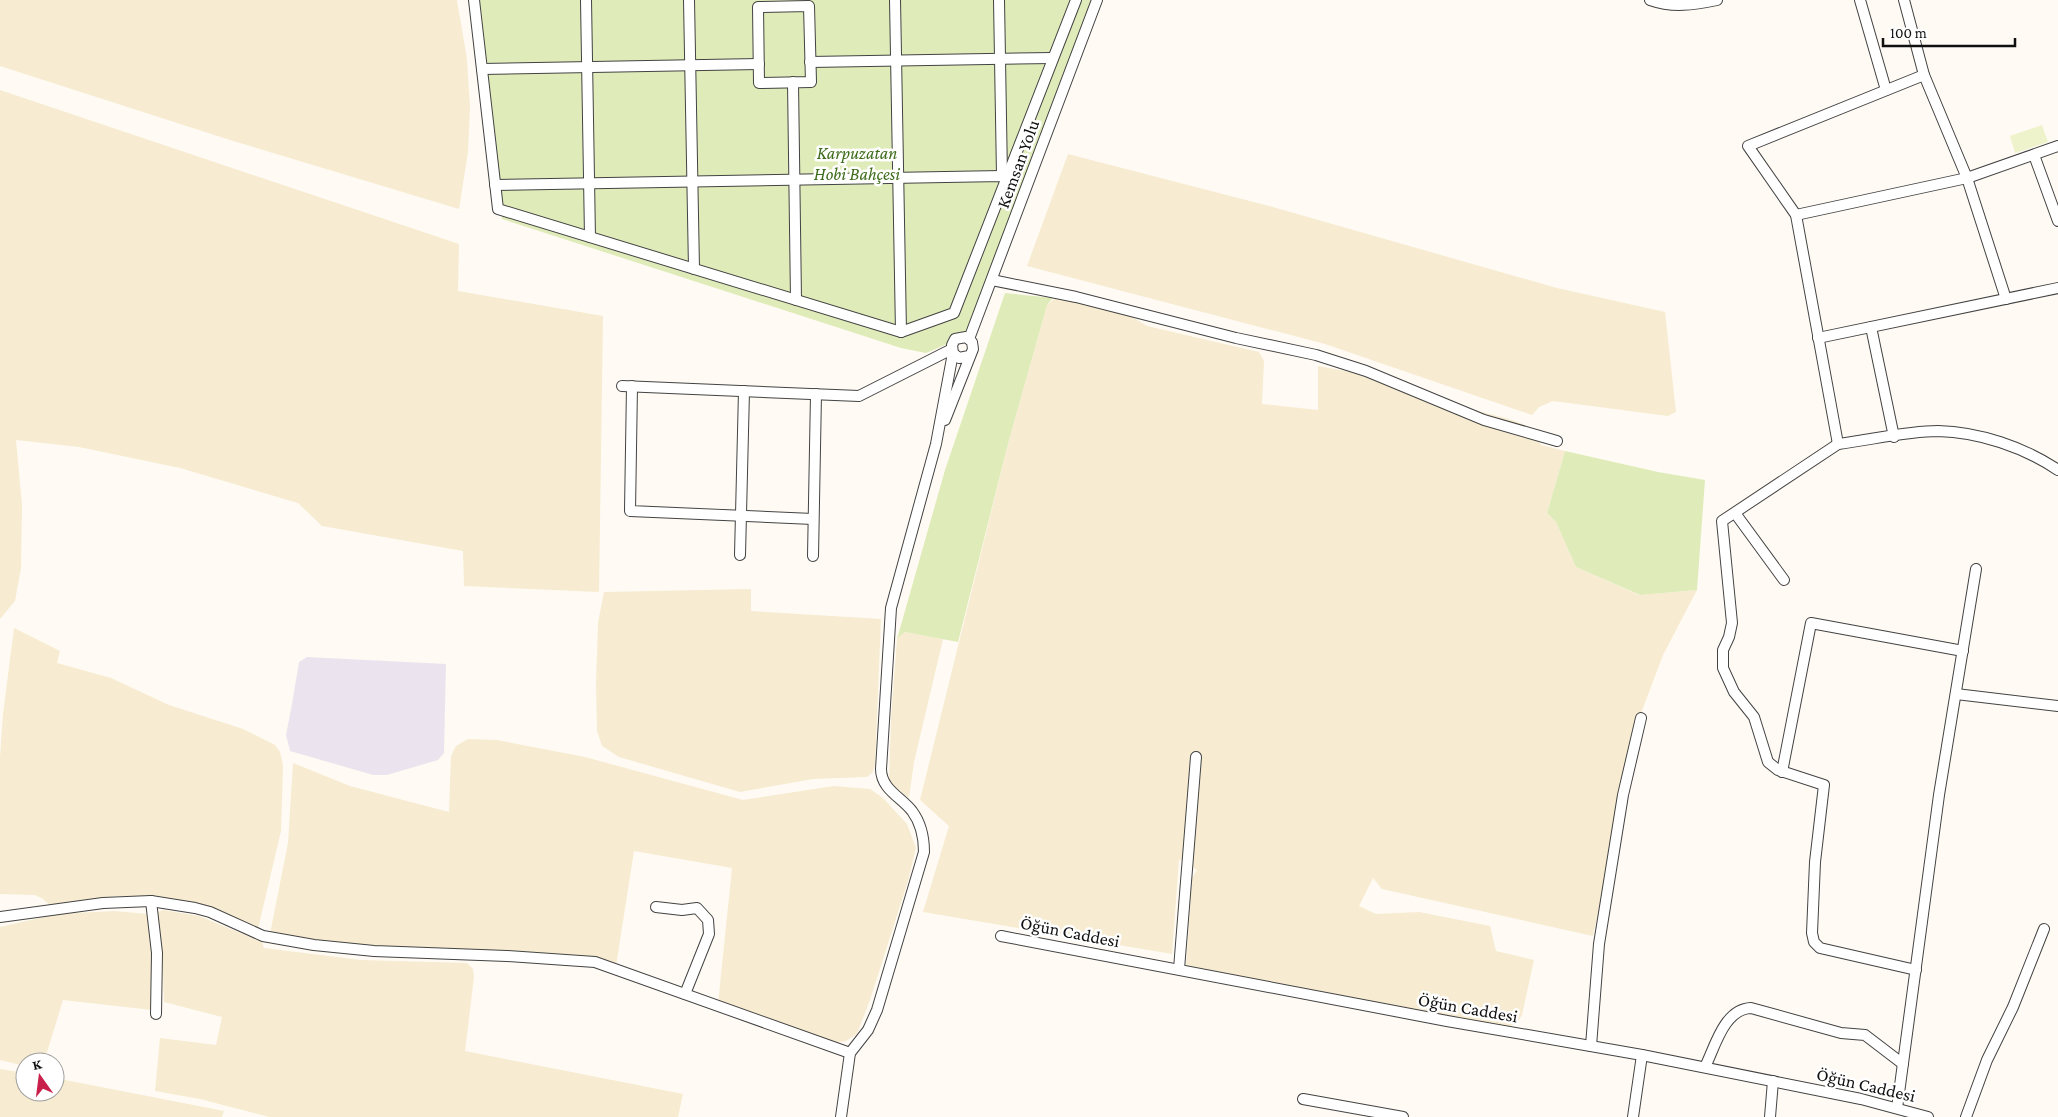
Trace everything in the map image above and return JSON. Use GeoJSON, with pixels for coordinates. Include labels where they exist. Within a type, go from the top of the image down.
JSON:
{"type":"FeatureCollection","features":[{"type":"Feature","properties":{"kind":"street"},"geometry":{"type":"LineString","coordinates":[[474,0],[498,209],[901,332],[954,313],[1004,177],[1076,0]]}},
{"type":"Feature","properties":{"kind":"street"},"geometry":{"type":"LineString","coordinates":[[586,0],[590,237]]}},
{"type":"Feature","properties":{"kind":"street"},"geometry":{"type":"LineString","coordinates":[[689,0],[694,269]]}},
{"type":"Feature","properties":{"kind":"street"},"geometry":{"type":"LineString","coordinates":[[895,0],[901,332]]}},
{"type":"Feature","properties":{"kind":"street"},"geometry":{"type":"LineString","coordinates":[[999,0],[1004,177]]}},
{"type":"Feature","properties":{"kind":"street","name":"Kemsan Yolu"},"geometry":{"type":"LineString","coordinates":[[969,339],[1096,0]]}},
{"type":"Feature","properties":{"kind":"street"},"geometry":{"type":"LineString","coordinates":[[1650,0],[1664,4],[1685,6],[1717,0]]}},
{"type":"Feature","properties":{"kind":"street"},"geometry":{"type":"LineString","coordinates":[[1860,0],[1886,90]]}},
{"type":"Feature","properties":{"kind":"street"},"geometry":{"type":"LineString","coordinates":[[1904,0],[1924,75],[1967,178],[2006,299]]}},
{"type":"Feature","properties":{"kind":"street"},"geometry":{"type":"LineString","coordinates":[[791,3],[809,6],[811,82],[759,83],[758,7],[791,3]]}},
{"type":"Feature","properties":{"kind":"street"},"geometry":{"type":"LineString","coordinates":[[810,62],[1053,58]]}},
{"type":"Feature","properties":{"kind":"street"},"geometry":{"type":"LineString","coordinates":[[482,69],[759,64]]}},
{"type":"Feature","properties":{"kind":"street"},"geometry":{"type":"LineString","coordinates":[[1838,444],[1796,215],[1748,146],[1924,75]]}},
{"type":"Feature","properties":{"kind":"street"},"geometry":{"type":"LineString","coordinates":[[792,82],[796,300]]}},
{"type":"Feature","properties":{"kind":"street"},"geometry":{"type":"LineString","coordinates":[[1796,215],[1967,178],[2058,146]]}},
{"type":"Feature","properties":{"kind":"street"},"geometry":{"type":"LineString","coordinates":[[2034,155],[2058,221]]}},
{"type":"Feature","properties":{"kind":"street"},"geometry":{"type":"LineString","coordinates":[[496,185],[1004,177]]}},
{"type":"Feature","properties":{"kind":"street"},"geometry":{"type":"LineString","coordinates":[[992,280],[1076,297],[1236,338],[1316,355],[1366,371],[1484,420],[1557,441]]}},
{"type":"Feature","properties":{"kind":"street"},"geometry":{"type":"LineString","coordinates":[[1818,338],[2058,288]]}},
{"type":"Feature","properties":{"kind":"street"},"geometry":{"type":"LineString","coordinates":[[1871,327],[1894,437]]}},
{"type":"Feature","properties":{"kind":"street"},"geometry":{"type":"LineString","coordinates":[[841,1117],[850,1053],[868,1030],[877,1010],[924,852],[922,835],[915,816],[885,785],[880,769],[891,608],[936,444],[973,349],[969,339],[958,337],[953,342],[936,444]]}},
{"type":"Feature","properties":{"kind":"street"},"geometry":{"type":"LineString","coordinates":[[952,351],[962,358],[969,356]]}},
{"type":"Feature","properties":{"kind":"street"},"geometry":{"type":"LineString","coordinates":[[813,520],[630,512],[627,386],[859,396],[952,351]]}},
{"type":"Feature","properties":{"kind":"street"},"geometry":{"type":"LineString","coordinates":[[740,555],[744,391]]}},
{"type":"Feature","properties":{"kind":"street"},"geometry":{"type":"LineString","coordinates":[[812,556],[816,394]]}},
{"type":"Feature","properties":{"kind":"street"},"geometry":{"type":"LineString","coordinates":[[1916,970],[1820,948],[1814,942],[1812,933],[1815,862],[1824,785],[1782,772],[1768,762],[1754,717],[1734,692],[1722,663],[1723,650],[1729,637],[1732,623],[1722,521],[1838,444],[1923,432],[1965,434],[2023,451],[2058,470]]}},
{"type":"Feature","properties":{"kind":"street"},"geometry":{"type":"LineString","coordinates":[[1735,513],[1784,580]]}},
{"type":"Feature","properties":{"kind":"street"},"geometry":{"type":"LineString","coordinates":[[1897,1108],[1939,795],[1976,568]]}},
{"type":"Feature","properties":{"kind":"street"},"geometry":{"type":"LineString","coordinates":[[1782,772],[1811,624],[1963,651]]}},
{"type":"Feature","properties":{"kind":"street"},"geometry":{"type":"LineString","coordinates":[[1956,694],[2058,706]]}},
{"type":"Feature","properties":{"kind":"street"},"geometry":{"type":"LineString","coordinates":[[1592,1046],[1599,944],[1623,795],[1642,718]]}},
{"type":"Feature","properties":{"kind":"street"},"geometry":{"type":"LineString","coordinates":[[1179,969],[1196,757]]}},
{"type":"Feature","properties":{"kind":"street"},"geometry":{"type":"LineString","coordinates":[[0,917],[103,903],[151,901],[202,910],[263,936],[314,945],[374,951],[507,956],[595,962],[850,1053]]}},
{"type":"Feature","properties":{"kind":"street"},"geometry":{"type":"LineString","coordinates":[[151,901],[157,953],[156,1014]]}},
{"type":"Feature","properties":{"kind":"street"},"geometry":{"type":"LineString","coordinates":[[656,907],[682,910],[697,908],[708,920],[709,934],[685,994]]}},
{"type":"Feature","properties":{"kind":"street"},"geometry":{"type":"LineString","coordinates":[[1966,1117],[1984,1068],[2013,1007],[2044,929]]}},
{"type":"Feature","properties":{"kind":"street","name":"Öğün Caddesi"},"geometry":{"type":"LineString","coordinates":[[1001,936],[1446,1021],[1705,1067],[1897,1108],[1928,1117]]}},
{"type":"Feature","properties":{"kind":"street"},"geometry":{"type":"LineString","coordinates":[[1705,1067],[1729,1019],[1737,1012],[1751,1008],[1841,1034],[1865,1035],[1903,1064]]}},
{"type":"Feature","properties":{"kind":"street"},"geometry":{"type":"LineString","coordinates":[[1633,1117],[1642,1055]]}},
{"type":"Feature","properties":{"kind":"street"},"geometry":{"type":"LineString","coordinates":[[1770,1117],[1773,1081]]}},
{"type":"Feature","properties":{"kind":"street"},"geometry":{"type":"LineString","coordinates":[[1303,1099],[1403,1117]]}},
{"type":"Feature","properties":{"kind":"shaded area"},"geometry":{"type":"Polygon","coordinates":[[[0,0],[457,0],[467,59],[470,108],[468,152],[459,209],[230,140],[0,66],[0,0]]]}},
{"type":"Feature","properties":{"kind":"shaded area"},"geometry":{"type":"Polygon","coordinates":[[[0,90],[459,244],[458,291],[603,316],[599,592],[464,586],[463,551],[322,526],[298,503],[180,468],[79,447],[16,440],[22,505],[21,568],[15,601],[0,619],[0,90]]]}},
{"type":"Feature","properties":{"kind":"shaded area"},"geometry":{"type":"Polygon","coordinates":[[[1068,154],[1269,206],[1557,288],[1665,312],[1676,412],[1668,416],[1553,401],[1539,407],[1532,415],[1325,344],[1027,266],[1068,154]]]}},
{"type":"Feature","properties":{"kind":"shaded area"},"geometry":{"type":"Polygon","coordinates":[[[1057,297],[1129,315],[1147,326],[1259,352],[1264,361],[1262,404],[1318,410],[1318,366],[1356,373],[1442,401],[1512,420],[1532,428],[1541,445],[1565,451],[1547,513],[1556,522],[1576,567],[1639,595],[1697,590],[1663,655],[1637,724],[1593,936],[1382,889],[1373,878],[1359,906],[1376,914],[1419,912],[1490,926],[1496,951],[1534,960],[1522,1015],[1516,1024],[1507,1027],[1186,966],[1192,878],[1197,870],[1179,859],[1172,954],[923,912],[949,826],[920,800],[1009,440],[1047,305],[1057,297]]]}},
{"type":"Feature","properties":{"kind":"shaded area"},"geometry":{"type":"Polygon","coordinates":[[[751,589],[751,611],[881,619],[875,764],[873,772],[867,777],[813,779],[740,792],[619,757],[602,746],[597,731],[596,684],[598,623],[604,592],[751,589]]]}},
{"type":"Feature","properties":{"kind":"shaded area"},"geometry":{"type":"Polygon","coordinates":[[[14,628],[60,651],[57,663],[111,678],[169,705],[243,729],[275,745],[280,752],[283,765],[281,831],[257,933],[213,910],[141,897],[117,896],[51,906],[35,895],[0,894],[0,757],[3,714],[14,628]]]}},
{"type":"Feature","properties":{"kind":"shaded area"},"geometry":{"type":"Polygon","coordinates":[[[905,632],[943,639],[914,762],[909,798],[889,782],[891,719],[897,639],[905,632]]]}},
{"type":"Feature","properties":{"kind":"shaded area"},"geometry":{"type":"Polygon","coordinates":[[[307,657],[446,664],[444,753],[438,760],[387,775],[373,775],[290,751],[286,735],[299,662],[307,657]]]}},
{"type":"Feature","properties":{"kind":"shaded area"},"geometry":{"type":"Polygon","coordinates":[[[468,739],[497,740],[585,757],[743,800],[834,786],[870,789],[883,798],[907,824],[916,848],[908,881],[870,1000],[857,1034],[846,1041],[833,1043],[718,1004],[732,868],[634,851],[616,966],[378,949],[270,934],[288,843],[293,763],[350,786],[449,812],[451,756],[456,746],[468,739]]]}},
{"type":"Feature","properties":{"kind":"shaded area"},"geometry":{"type":"Polygon","coordinates":[[[163,910],[199,916],[262,942],[264,948],[361,960],[467,963],[473,969],[474,977],[465,1051],[683,1094],[678,1117],[269,1117],[200,1099],[155,1091],[160,1038],[216,1045],[222,1017],[164,1002],[162,944],[157,918],[158,912],[163,910]]]}},
{"type":"Feature","properties":{"kind":"shaded area"},"geometry":{"type":"Polygon","coordinates":[[[114,911],[148,914],[153,945],[152,1010],[63,1000],[47,1052],[15,1052],[15,1064],[0,1060],[0,927],[57,914],[114,911]]]}},
{"type":"Feature","properties":{"kind":"shaded area"},"geometry":{"type":"Polygon","coordinates":[[[0,1069],[15,1071],[15,1102],[65,1102],[65,1080],[224,1111],[222,1117],[0,1117],[0,1069]]]}},
{"type":"Feature","properties":{"kind":"green space","name":"Karpuzatan Hobi Bahçesi"},"geometry":{"type":"Polygon","coordinates":[[[477,0],[1095,0],[977,310],[966,333],[926,353],[901,348],[502,219],[477,0]]]}},
{"type":"Feature","properties":{"kind":"green space"},"geometry":{"type":"Polygon","coordinates":[[[2042,125],[2048,142],[2015,153],[2010,136],[2042,125]]]}},
{"type":"Feature","properties":{"kind":"green space"},"geometry":{"type":"Polygon","coordinates":[[[1005,293],[1053,298],[1047,305],[1009,440],[958,642],[905,632],[897,639],[945,470],[1005,293]]]}},
{"type":"Feature","properties":{"kind":"green space"},"geometry":{"type":"Polygon","coordinates":[[[1565,451],[1658,472],[1705,480],[1697,590],[1640,595],[1576,567],[1556,522],[1547,513],[1565,451]]]}}]}
